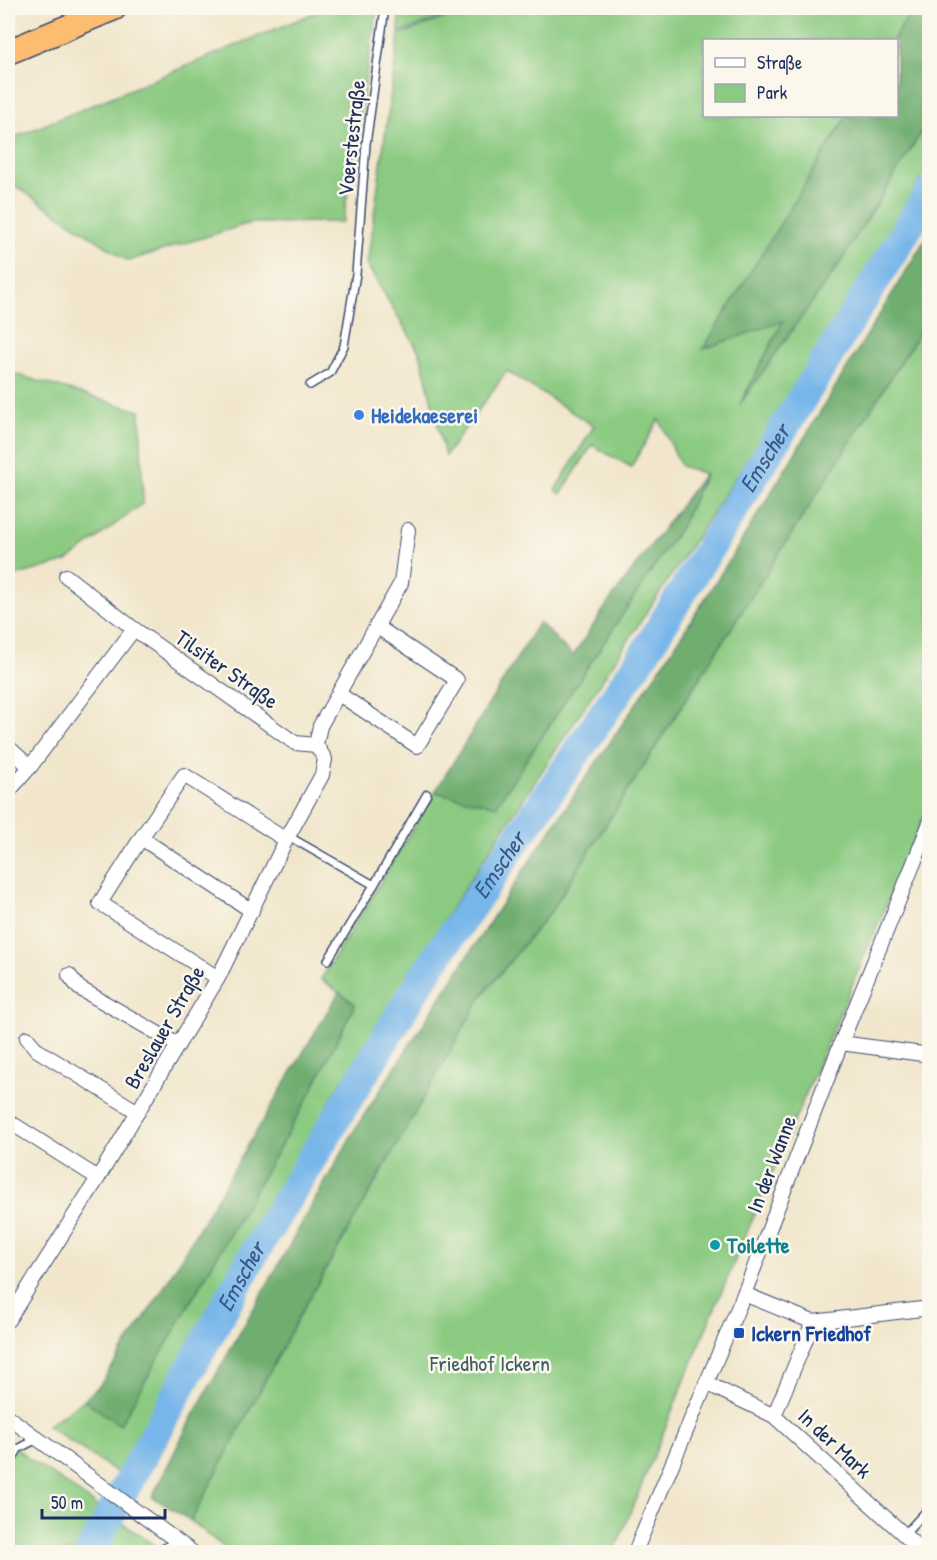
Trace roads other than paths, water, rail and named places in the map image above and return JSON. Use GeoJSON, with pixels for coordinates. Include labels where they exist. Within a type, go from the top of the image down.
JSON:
{"type":"FeatureCollection","features":[{"type":"Feature","properties":{"kind":"highway"},"geometry":{"type":"LineString","coordinates":[[8,52],[114,8]]}},
{"type":"Feature","properties":{"kind":"street"},"geometry":{"type":"LineString","coordinates":[[316,745],[320,726],[401,583],[408,530]]}},
{"type":"Feature","properties":{"kind":"street","name":"Tilsiter Straße"},"geometry":{"type":"LineString","coordinates":[[66,576],[134,629],[295,743],[316,745]]}},
{"type":"Feature","properties":{"kind":"street"},"geometry":{"type":"LineString","coordinates":[[339,694],[417,746],[456,680],[376,626]]}},
{"type":"Feature","properties":{"kind":"street"},"geometry":{"type":"LineString","coordinates":[[8,792],[30,767],[134,629]]}},
{"type":"Feature","properties":{"kind":"street","name":"Breslauer Straße"},"geometry":{"type":"LineString","coordinates":[[8,1320],[98,1178],[218,978],[287,838],[321,775],[325,759],[316,745]]}},
{"type":"Feature","properties":{"kind":"street"},"geometry":{"type":"LineString","coordinates":[[8,747],[30,767]]}},
{"type":"Feature","properties":{"kind":"street"},"geometry":{"type":"LineString","coordinates":[[218,978],[100,903],[184,775],[287,838]]}},
{"type":"Feature","properties":{"kind":"street","name":"In der Wanne"},"geometry":{"type":"LineString","coordinates":[[635,1552],[744,1294],[841,1043],[929,826]]}},
{"type":"Feature","properties":{"kind":"street"},"geometry":{"type":"LineString","coordinates":[[141,838],[252,911]]}},
{"type":"Feature","properties":{"kind":"street"},"geometry":{"type":"LineString","coordinates":[[69,975],[78,987],[178,1045]]}},
{"type":"Feature","properties":{"kind":"street"},"geometry":{"type":"LineString","coordinates":[[27,1038],[37,1050],[138,1112]]}},
{"type":"Feature","properties":{"kind":"street"},"geometry":{"type":"LineString","coordinates":[[841,1043],[930,1055]]}},
{"type":"Feature","properties":{"kind":"street"},"geometry":{"type":"LineString","coordinates":[[8,1121],[98,1178]]}},
{"type":"Feature","properties":{"kind":"street"},"geometry":{"type":"LineString","coordinates":[[744,1294],[813,1322],[930,1308]]}},
{"type":"Feature","properties":{"kind":"street"},"geometry":{"type":"LineString","coordinates":[[774,1416],[813,1322]]}},
{"type":"Feature","properties":{"kind":"street","name":"In der Mark"},"geometry":{"type":"LineString","coordinates":[[706,1383],[774,1416],[923,1552]]}},
{"type":"Feature","properties":{"kind":"street"},"geometry":{"type":"LineString","coordinates":[[8,1417],[192,1552]]}},
{"type":"Feature","properties":{"kind":"lane","name":"Voerstestraße"},"geometry":{"type":"LineString","coordinates":[[310,385],[330,373],[344,346],[356,274],[366,144],[385,8]]}},
{"type":"Feature","properties":{"kind":"lane"},"geometry":{"type":"LineString","coordinates":[[328,960],[427,794]]}},
{"type":"Feature","properties":{"kind":"lane"},"geometry":{"type":"LineString","coordinates":[[287,838],[374,885]]}},
{"type":"Feature","properties":{"kind":"lane"},"geometry":{"type":"LineString","coordinates":[[8,1468],[18,1449],[37,1439]]}},
{"type":"Feature","properties":{"kind":"lane"},"geometry":{"type":"LineString","coordinates":[[904,1535],[930,1507]]}},
{"type":"Feature","properties":{"kind":"lane"},"geometry":{"type":"LineString","coordinates":[[158,1552],[176,1541]]}},
{"type":"Feature","properties":{"kind":"waterway","name":"Emscher"},"geometry":{"type":"LineString","coordinates":[[90,1552],[253,1255],[421,980],[642,657],[930,192]]}},
{"type":"Feature","properties":{"kind":"place","name":"Heidekaeserei"},"geometry":{"type":"Point","coordinates":[359,415]}},
{"type":"Feature","properties":{"kind":"place","name":"Toilette"},"geometry":{"type":"Point","coordinates":[715,1245]}},
{"type":"Feature","properties":{"kind":"place","name":"Ickern Friedhof"},"geometry":{"type":"Point","coordinates":[739,1333]}},
{"type":"Feature","properties":{"kind":"park label","name":"Friedhof Ickern"},"geometry":{"type":"Point","coordinates":[490,1363]}}]}
